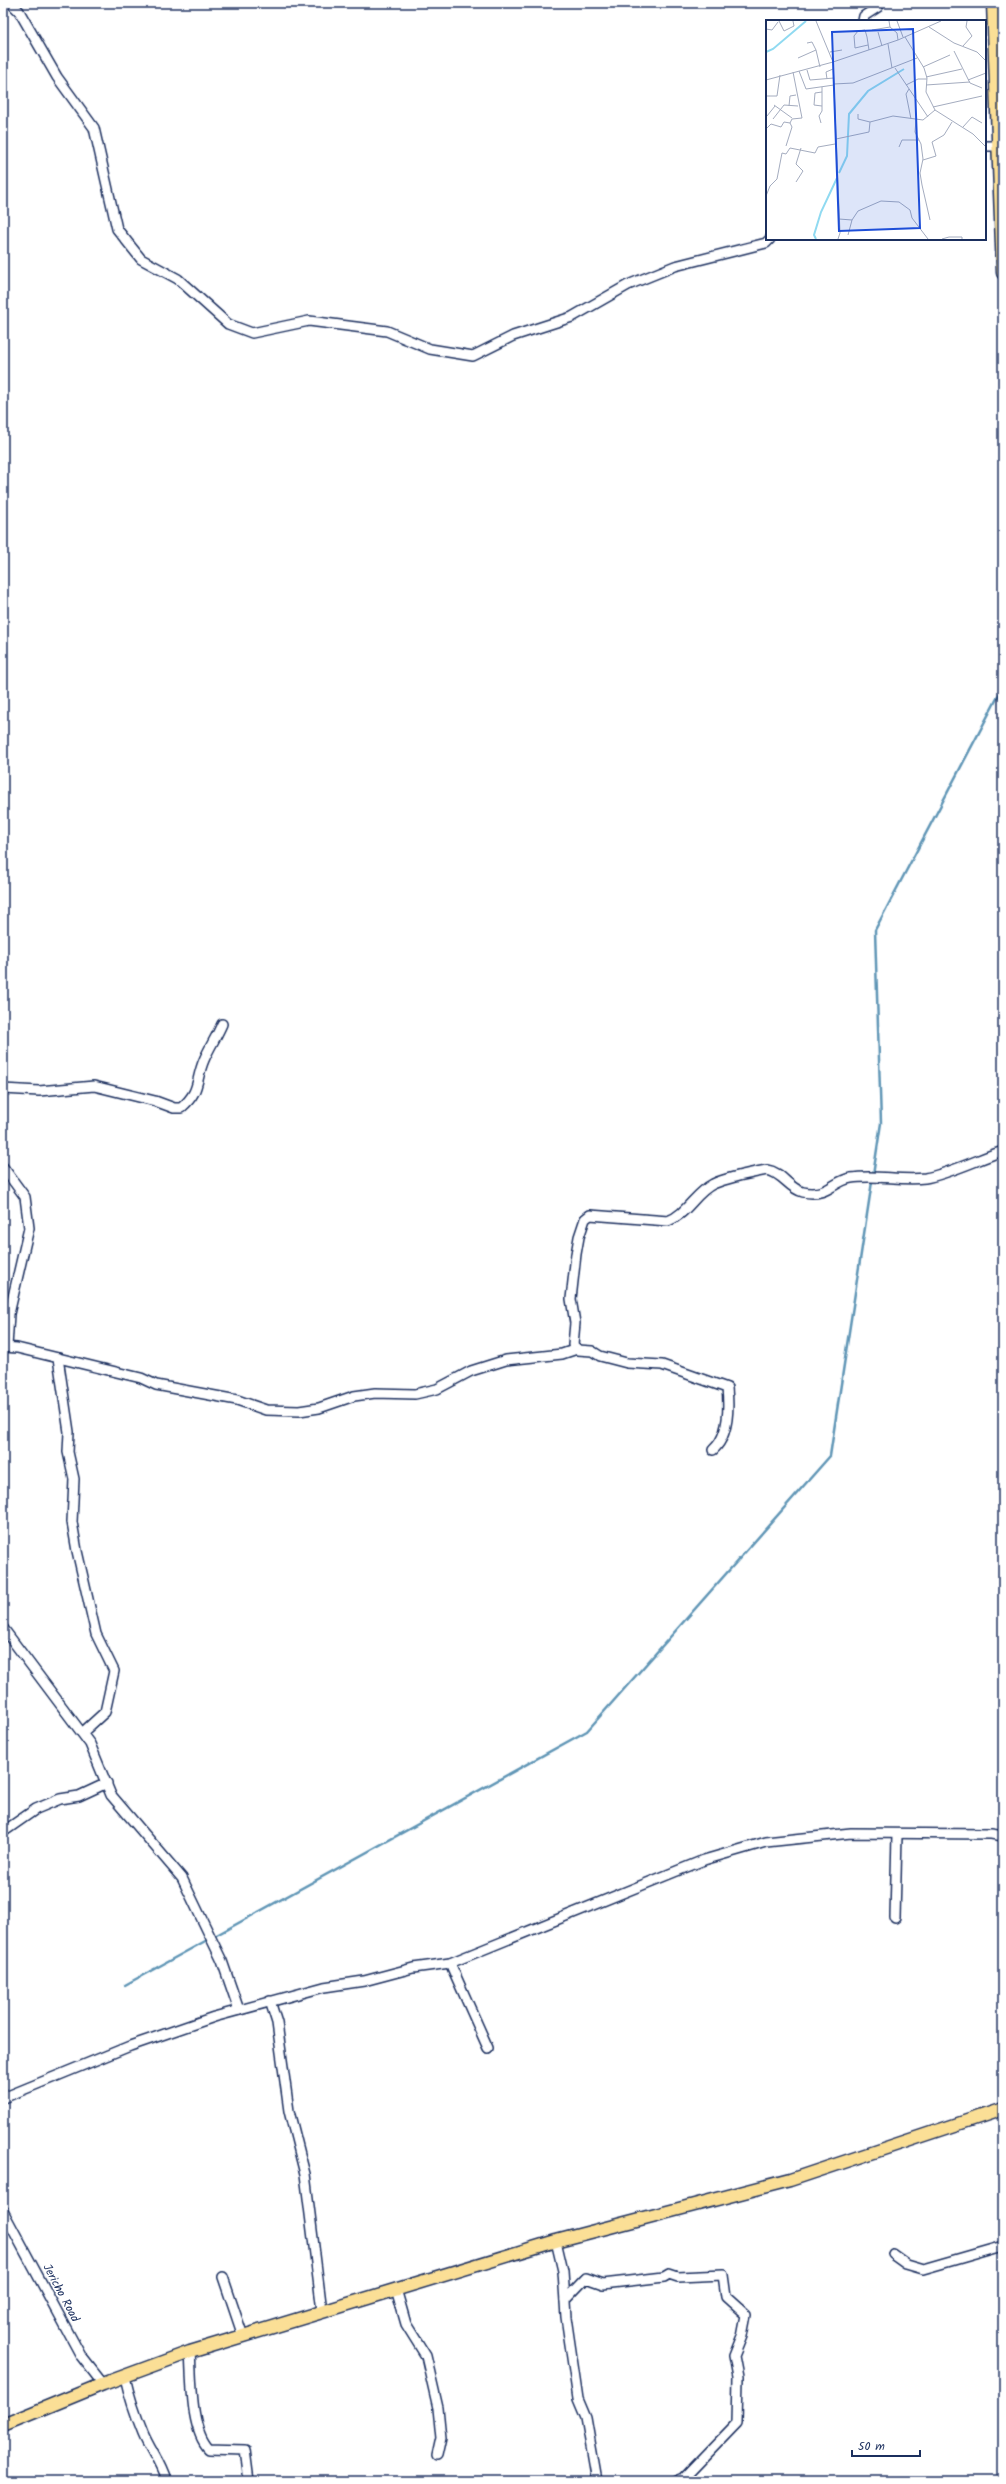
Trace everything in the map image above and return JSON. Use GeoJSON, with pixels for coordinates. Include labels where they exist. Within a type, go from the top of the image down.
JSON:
{"type":"FeatureCollection","features":[{"type":"Feature","properties":{"kind":"main road"},"geometry":{"type":"LineString","coordinates":[[994,3],[1003,273]]}},
{"type":"Feature","properties":{"kind":"main road"},"geometry":{"type":"LineString","coordinates":[[3,2425],[103,2384],[190,2352],[556,2241],[790,2180],[1003,2109]]}},
{"type":"Feature","properties":{"kind":"street"},"geometry":{"type":"LineString","coordinates":[[11,3],[19,11],[57,77],[94,128],[117,229],[141,259],[178,279],[228,324],[252,333],[309,321],[387,332],[430,349],[473,356],[513,336],[572,317],[628,285],[675,266],[766,243],[769,240]]}},
{"type":"Feature","properties":{"kind":"street"},"geometry":{"type":"LineString","coordinates":[[863,20],[864,16],[878,7],[879,3]]}},
{"type":"Feature","properties":{"kind":"street"},"geometry":{"type":"LineString","coordinates":[[986,146],[998,146]]}},
{"type":"Feature","properties":{"kind":"street"},"geometry":{"type":"LineString","coordinates":[[3,1089],[39,1091],[94,1086],[155,1101],[174,1108],[181,1108],[190,1101],[199,1083],[203,1061],[222,1024]]}},
{"type":"Feature","properties":{"kind":"street"},"geometry":{"type":"LineString","coordinates":[[577,1349],[573,1345],[575,1323],[571,1300],[578,1237],[585,1219],[590,1215],[668,1221],[676,1218],[699,1195],[713,1184],[754,1173],[775,1171],[801,1192],[811,1193],[829,1190],[844,1180],[865,1175],[925,1178],[1003,1151]]}},
{"type":"Feature","properties":{"kind":"street"},"geometry":{"type":"LineString","coordinates":[[3,1167],[25,1197],[29,1228],[9,1314],[5,1347],[142,1378],[156,1385],[182,1391],[237,1400],[266,1410],[299,1411],[318,1408],[354,1396],[375,1393],[415,1394],[436,1389],[471,1372],[506,1360],[562,1354],[577,1349],[592,1351],[600,1356],[627,1363],[662,1365],[684,1374],[718,1383],[727,1388],[726,1424],[720,1444],[714,1450]]}},
{"type":"Feature","properties":{"kind":"street"},"geometry":{"type":"LineString","coordinates":[[58,1358],[69,1432],[68,1452],[74,1479],[72,1522],[77,1551],[96,1634],[114,1671],[105,1712],[82,1733]]}},
{"type":"Feature","properties":{"kind":"street"},"geometry":{"type":"LineString","coordinates":[[3,1628],[90,1744],[111,1795],[182,1878],[222,1961],[239,2010]]}},
{"type":"Feature","properties":{"kind":"street"},"geometry":{"type":"LineString","coordinates":[[3,1832],[36,1809],[60,1799],[79,1796],[107,1783]]}},
{"type":"Feature","properties":{"kind":"street"},"geometry":{"type":"LineString","coordinates":[[3,2098],[130,2046],[239,2010],[324,1987],[364,1981],[413,1968],[450,1962],[704,1860],[766,1842],[851,1833],[897,1835],[991,1834],[1003,1836]]}},
{"type":"Feature","properties":{"kind":"street"},"geometry":{"type":"LineString","coordinates":[[895,1918],[897,1835]]}},
{"type":"Feature","properties":{"kind":"street"},"geometry":{"type":"LineString","coordinates":[[450,1962],[488,2048]]}},
{"type":"Feature","properties":{"kind":"street"},"geometry":{"type":"LineString","coordinates":[[270,2001],[277,2023],[289,2111],[305,2174],[322,2311]]}},
{"type":"Feature","properties":{"kind":"street","name":"Jericho Road"},"geometry":{"type":"LineString","coordinates":[[3,2211],[81,2356],[103,2384]]}},
{"type":"Feature","properties":{"kind":"street"},"geometry":{"type":"LineString","coordinates":[[556,2241],[563,2271],[565,2300],[578,2399],[586,2418],[597,2481]]}},
{"type":"Feature","properties":{"kind":"street"},"geometry":{"type":"LineString","coordinates":[[892,2254],[906,2264],[923,2269],[1003,2246]]}},
{"type":"Feature","properties":{"kind":"street"},"geometry":{"type":"LineString","coordinates":[[565,2300],[586,2278],[603,2284],[664,2277],[669,2274],[678,2278],[724,2275],[726,2298],[746,2315],[742,2336],[734,2356],[738,2377],[737,2423],[684,2478],[677,2481]]}},
{"type":"Feature","properties":{"kind":"street"},"geometry":{"type":"LineString","coordinates":[[223,2277],[243,2336]]}},
{"type":"Feature","properties":{"kind":"street"},"geometry":{"type":"LineString","coordinates":[[396,2289],[406,2324],[426,2356],[438,2408],[441,2438],[437,2456]]}},
{"type":"Feature","properties":{"kind":"street"},"geometry":{"type":"LineString","coordinates":[[190,2352],[197,2427],[203,2442],[209,2449],[245,2450],[249,2481]]}},
{"type":"Feature","properties":{"kind":"street"},"geometry":{"type":"LineString","coordinates":[[125,2377],[128,2391],[143,2434],[162,2467],[166,2481]]}},
{"type":"Feature","properties":{"kind":"waterway"},"geometry":{"type":"LineString","coordinates":[[213,1937],[587,1731],[830,1456],[881,1123],[875,930],[1003,687]]}},
{"type":"Feature","properties":{"kind":"waterway"},"geometry":{"type":"LineString","coordinates":[[125,1985],[209,1939]]}}]}
